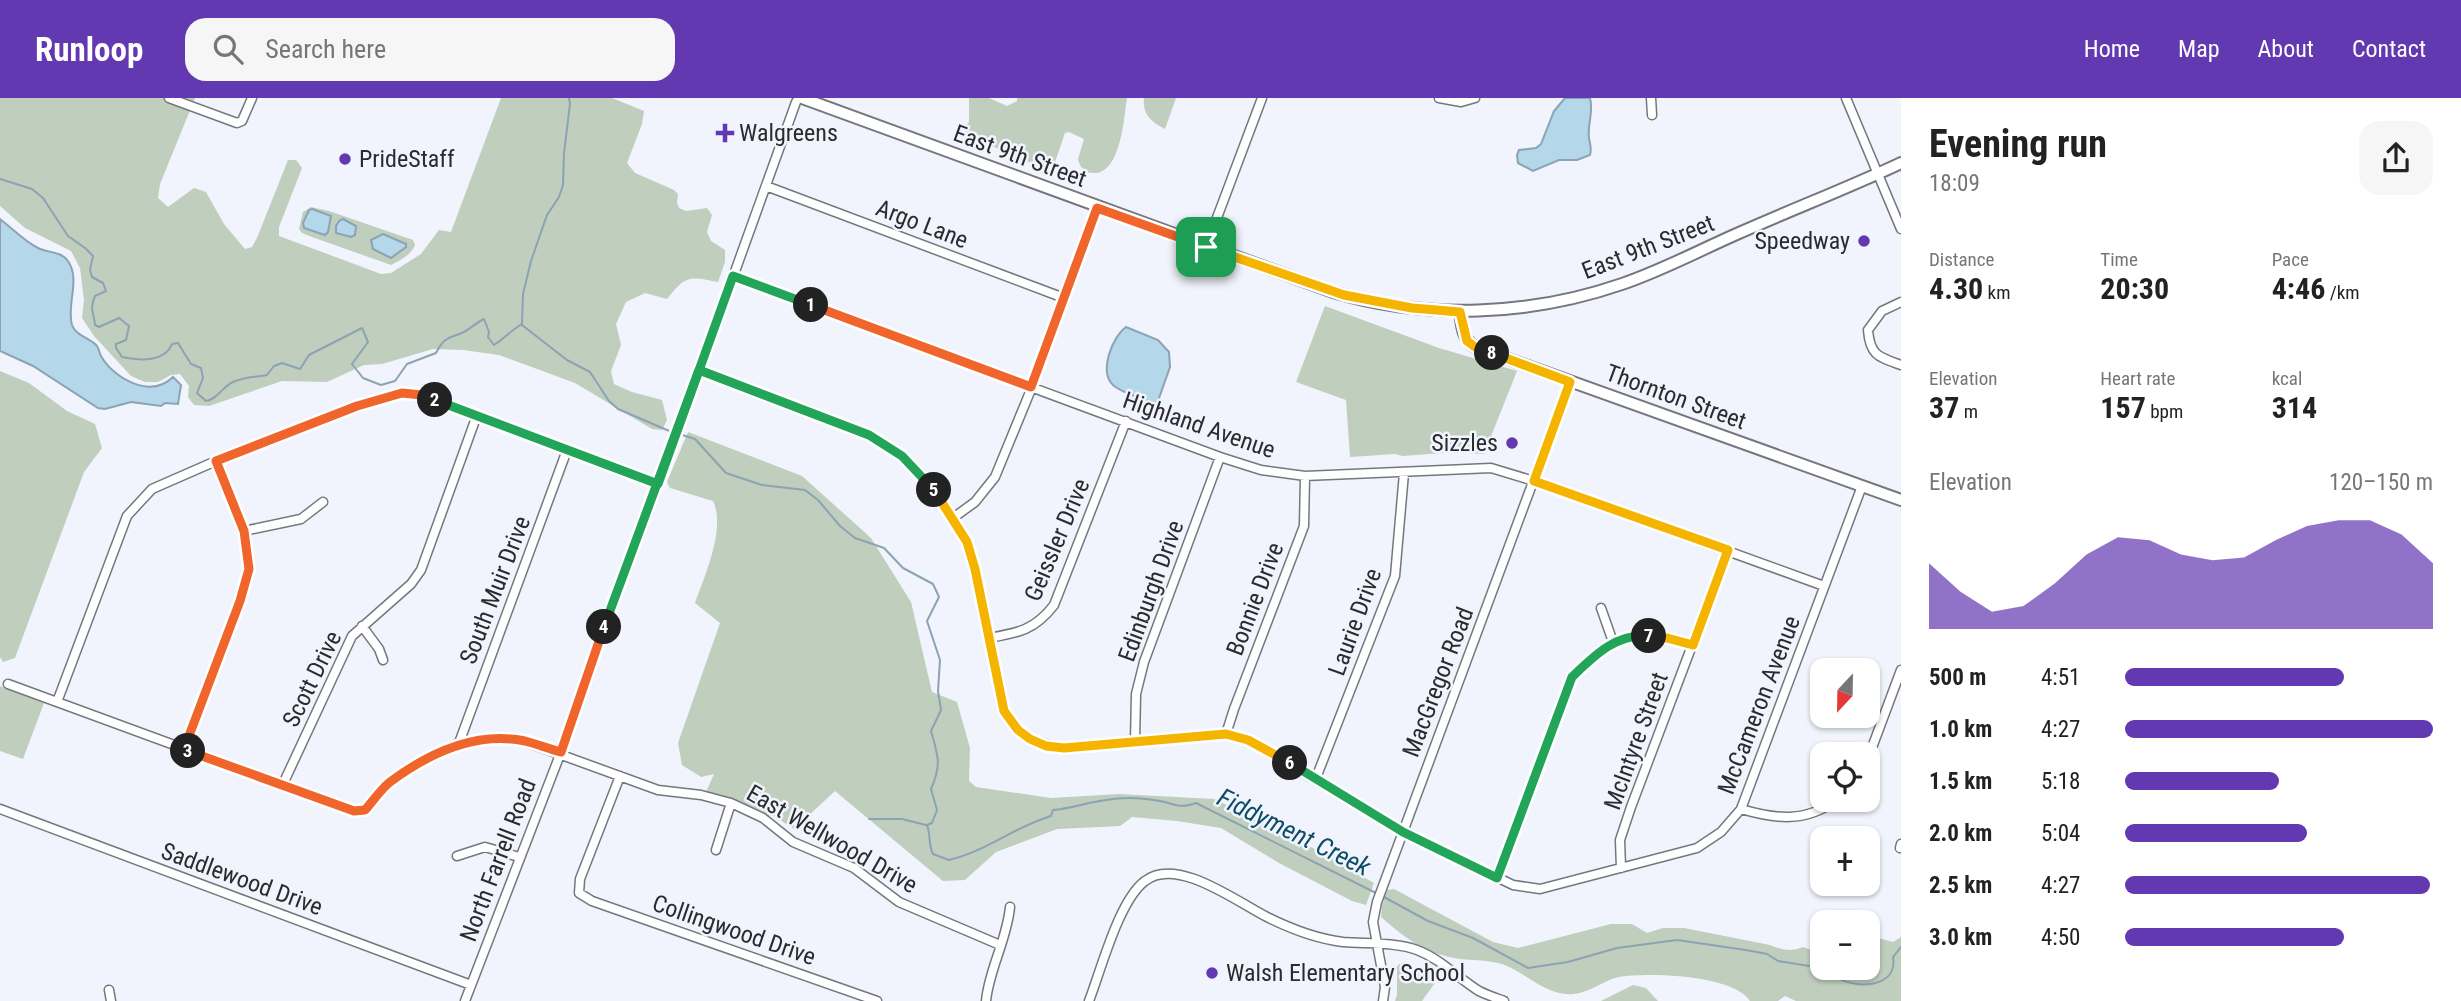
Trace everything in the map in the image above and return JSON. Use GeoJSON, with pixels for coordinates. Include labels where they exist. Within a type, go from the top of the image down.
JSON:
{"type":"FeatureCollection","features":[{"type":"Feature","properties":{"kind":"main road","name":"East 9th Street"},"geometry":{"type":"LineString","coordinates":[[799,99],[1344,295],[1412,308],[1460,312],[1517,308],[1599,292],[1692,256],[1901,163]]}},
{"type":"Feature","properties":{"kind":"main road","name":"Thornton Street"},"geometry":{"type":"LineString","coordinates":[[1460,312],[1464,335],[1470,344],[1901,500]]}},
{"type":"Feature","properties":{"kind":"street"},"geometry":{"type":"LineString","coordinates":[[169,98],[237,123],[242,121],[252,98]]}},
{"type":"Feature","properties":{"kind":"street"},"geometry":{"type":"LineString","coordinates":[[1206,247],[1262,98]]}},
{"type":"Feature","properties":{"kind":"street"},"geometry":{"type":"LineString","coordinates":[[1439,98],[1461,102],[1475,98]]}},
{"type":"Feature","properties":{"kind":"street"},"geometry":{"type":"LineString","coordinates":[[1651,98],[1652,115]]}},
{"type":"Feature","properties":{"kind":"street"},"geometry":{"type":"LineString","coordinates":[[1846,98],[1901,229]]}},
{"type":"Feature","properties":{"kind":"street","name":"North Farrell Road"},"geometry":{"type":"LineString","coordinates":[[465,1001],[561,752],[584,682],[799,99]]}},
{"type":"Feature","properties":{"kind":"street","name":"Argo Lane"},"geometry":{"type":"LineString","coordinates":[[766,186],[1064,298]]}},
{"type":"Feature","properties":{"kind":"street"},"geometry":{"type":"LineString","coordinates":[[953,518],[975,502],[995,477],[1097,208]]}},
{"type":"Feature","properties":{"kind":"street","name":"Highland Avenue"},"geometry":{"type":"LineString","coordinates":[[733,276],[1261,470],[1304,476],[1491,468],[1534,481],[1824,586]]}},
{"type":"Feature","properties":{"kind":"street"},"geometry":{"type":"LineString","coordinates":[[1901,302],[1882,311],[1868,330],[1869,344],[1874,353],[1901,365]]}},
{"type":"Feature","properties":{"kind":"street","name":"McCameron Avenue"},"geometry":{"type":"LineString","coordinates":[[699,370],[869,435],[888,446],[932,487],[967,542],[1004,711],[1024,735],[1037,743],[1058,748],[1226,734],[1248,740],[1403,832],[1513,886],[1541,889],[1697,848],[1721,832],[1741,809],[1862,486]]}},
{"type":"Feature","properties":{"kind":"street","name":"MacGregor Road"},"geometry":{"type":"LineString","coordinates":[[1383,1001],[1385,987],[1373,922],[1377,902],[1570,382]]}},
{"type":"Feature","properties":{"kind":"street"},"geometry":{"type":"LineString","coordinates":[[57,702],[127,516],[152,489],[357,406],[402,393],[422,395],[658,484]]}},
{"type":"Feature","properties":{"kind":"street","name":"Scott Drive"},"geometry":{"type":"LineString","coordinates":[[283,784],[352,636],[411,584],[421,570],[477,415]]}},
{"type":"Feature","properties":{"kind":"street","name":"Geissler Drive"},"geometry":{"type":"LineString","coordinates":[[989,638],[1018,633],[1043,620],[1054,606],[1126,421]]}},
{"type":"Feature","properties":{"kind":"street","name":"South Muir Drive"},"geometry":{"type":"LineString","coordinates":[[459,743],[567,450]]}},
{"type":"Feature","properties":{"kind":"street","name":"Edinburgh Drive"},"geometry":{"type":"LineString","coordinates":[[1135,741],[1136,694],[1144,662],[1220,457]]}},
{"type":"Feature","properties":{"kind":"street"},"geometry":{"type":"LineString","coordinates":[[184,749],[240,601],[249,569],[244,531],[216,461]]}},
{"type":"Feature","properties":{"kind":"street","name":"Laurie Drive"},"geometry":{"type":"LineString","coordinates":[[1316,778],[1395,576],[1404,472]]}},
{"type":"Feature","properties":{"kind":"street","name":"Bonnie Drive"},"geometry":{"type":"LineString","coordinates":[[1226,734],[1304,526],[1304,476]]}},
{"type":"Feature","properties":{"kind":"street"},"geometry":{"type":"LineString","coordinates":[[244,531],[300,519],[323,502]]}},
{"type":"Feature","properties":{"kind":"street","name":"McIntyre Street"},"geometry":{"type":"LineString","coordinates":[[1621,868],[1620,840],[1631,807],[1728,550]]}},
{"type":"Feature","properties":{"kind":"street"},"geometry":{"type":"LineString","coordinates":[[1601,607],[1613,642]]}},
{"type":"Feature","properties":{"kind":"street"},"geometry":{"type":"LineString","coordinates":[[362,625],[379,649],[383,660]]}},
{"type":"Feature","properties":{"kind":"street"},"geometry":{"type":"LineString","coordinates":[[1497,878],[1572,677],[1593,656],[1613,642],[1636,635],[1667,638],[1693,645]]}},
{"type":"Feature","properties":{"kind":"street"},"geometry":{"type":"LineString","coordinates":[[1874,742],[1901,670]]}},
{"type":"Feature","properties":{"kind":"street"},"geometry":{"type":"LineString","coordinates":[[8,684],[354,811],[365,810],[388,783],[459,743]]}},
{"type":"Feature","properties":{"kind":"street","name":"East Wellwood Drive"},"geometry":{"type":"LineString","coordinates":[[459,743],[512,739],[561,752],[659,790],[701,795],[731,803],[763,818],[793,842],[854,868],[899,902],[1000,945]]}},
{"type":"Feature","properties":{"kind":"street","name":"Collingwood Drive"},"geometry":{"type":"LineString","coordinates":[[620,776],[580,879],[579,893],[592,901],[877,1001]]}},
{"type":"Feature","properties":{"kind":"street"},"geometry":{"type":"LineString","coordinates":[[716,850],[731,803]]}},
{"type":"Feature","properties":{"kind":"street","name":"Saddlewood Drive"},"geometry":{"type":"LineString","coordinates":[[0,809],[471,985]]}},
{"type":"Feature","properties":{"kind":"street"},"geometry":{"type":"LineString","coordinates":[[1741,809],[1783,818],[1813,812]]}},
{"type":"Feature","properties":{"kind":"street"},"geometry":{"type":"LineString","coordinates":[[457,856],[485,847],[519,857]]}},
{"type":"Feature","properties":{"kind":"street"},"geometry":{"type":"LineString","coordinates":[[1089,1001],[1131,895],[1146,880],[1168,872],[1189,877],[1237,899],[1267,917],[1304,932],[1339,942],[1416,949],[1440,962],[1481,992],[1504,1001]]}},
{"type":"Feature","properties":{"kind":"street"},"geometry":{"type":"LineString","coordinates":[[986,1001],[988,985],[1009,921],[1010,908]]}},
{"type":"Feature","properties":{"kind":"street"},"geometry":{"type":"LineString","coordinates":[[109,990],[111,1001]]}},
{"type":"Feature","properties":{"kind":"green space"},"geometry":{"type":"Polygon","coordinates":[[[0,98],[195,98],[160,184],[158,198],[168,207],[194,188],[206,192],[224,224],[245,249],[252,247],[257,238],[288,160],[296,160],[302,168],[279,227],[279,236],[381,274],[391,273],[421,254],[439,230],[451,232],[501,98],[612,98],[644,111],[642,124],[627,163],[635,173],[674,190],[678,194],[679,208],[686,211],[707,208],[712,215],[707,232],[711,241],[725,250],[725,262],[718,282],[689,279],[679,285],[667,299],[645,293],[626,302],[616,324],[621,345],[611,371],[614,384],[662,400],[667,420],[662,430],[652,429],[575,383],[499,355],[463,350],[433,349],[382,364],[364,365],[327,382],[282,381],[209,406],[194,405],[188,397],[189,386],[180,374],[171,375],[158,382],[145,382],[131,376],[94,336],[82,318],[84,300],[80,268],[71,251],[25,228],[0,206],[0,98]]]}},
{"type":"Feature","properties":{"kind":"green space"},"geometry":{"type":"Polygon","coordinates":[[[969,98],[989,98],[1007,106],[1017,101],[1017,98],[1127,98],[1115,155],[1110,165],[1093,173],[1083,169],[1078,159],[1084,139],[1069,132],[1065,133],[1055,162],[1047,168],[1018,158],[967,134],[963,128],[969,122],[969,98]]]}},
{"type":"Feature","properties":{"kind":"green space"},"geometry":{"type":"Polygon","coordinates":[[[1144,98],[1176,98],[1165,129],[1148,117],[1144,109],[1144,98]]]}},
{"type":"Feature","properties":{"kind":"green space"},"geometry":{"type":"Polygon","coordinates":[[[311,207],[413,240],[415,245],[402,259],[391,265],[312,237],[299,229],[303,212],[311,207]]]}},
{"type":"Feature","properties":{"kind":"green space"},"geometry":{"type":"Polygon","coordinates":[[[1325,306],[1439,348],[1517,371],[1484,454],[1456,452],[1350,457],[1346,400],[1296,382],[1325,306]]]}},
{"type":"Feature","properties":{"kind":"green space"},"geometry":{"type":"Polygon","coordinates":[[[0,371],[29,383],[67,411],[95,424],[102,448],[84,472],[15,658],[3,662],[0,657],[0,371]]]}},
{"type":"Feature","properties":{"kind":"green space"},"geometry":{"type":"Polygon","coordinates":[[[688,432],[802,476],[871,538],[911,602],[932,692],[957,702],[970,748],[969,781],[976,787],[1051,798],[1119,794],[1214,799],[1276,827],[1374,883],[1366,905],[1352,901],[1279,863],[1221,828],[1132,817],[1120,826],[1057,829],[996,852],[965,880],[943,881],[835,791],[794,829],[771,814],[768,817],[740,802],[706,792],[714,774],[701,777],[682,765],[678,743],[720,623],[695,603],[716,538],[717,524],[713,501],[670,488],[667,482],[688,432]]]}},
{"type":"Feature","properties":{"kind":"green space"},"geometry":{"type":"Polygon","coordinates":[[[0,686],[44,703],[23,759],[0,751],[0,686]]]}},
{"type":"Feature","properties":{"kind":"green space"},"geometry":{"type":"Polygon","coordinates":[[[1394,889],[1493,942],[1518,948],[1611,924],[1632,924],[1647,933],[1663,928],[1684,928],[1783,949],[1803,947],[1810,950],[1810,980],[1880,980],[1880,938],[1893,942],[1901,937],[1901,1001],[1796,1001],[1785,996],[1778,1001],[1750,1001],[1741,992],[1709,981],[1649,975],[1619,977],[1580,993],[1554,992],[1502,964],[1443,955],[1414,943],[1381,917],[1387,890],[1394,889]]]}},
{"type":"Feature","properties":{"kind":"green space"},"geometry":{"type":"Polygon","coordinates":[[[1399,964],[1434,976],[1437,980],[1422,1001],[1395,1001],[1399,964]]]}},
{"type":"Feature","properties":{"kind":"green space"},"geometry":{"type":"Polygon","coordinates":[[[1633,985],[1646,988],[1658,1001],[1601,1001],[1633,985]]]}},
{"type":"Feature","properties":{"kind":"water"},"geometry":{"type":"Polygon","coordinates":[[[1565,98],[1590,98],[1590,155],[1577,160],[1559,160],[1533,171],[1518,163],[1519,150],[1536,148],[1541,144],[1554,111],[1565,98]]]}},
{"type":"Feature","properties":{"kind":"water"},"geometry":{"type":"Polygon","coordinates":[[[312,209],[331,216],[325,235],[304,228],[303,223],[312,209]]]}},
{"type":"Feature","properties":{"kind":"water"},"geometry":{"type":"Polygon","coordinates":[[[0,219],[33,245],[62,255],[68,261],[73,276],[72,325],[77,332],[97,346],[107,364],[124,379],[144,386],[164,383],[173,377],[181,385],[178,404],[165,403],[161,406],[131,402],[105,409],[98,408],[33,366],[0,351],[0,219]]]}},
{"type":"Feature","properties":{"kind":"water"},"geometry":{"type":"Polygon","coordinates":[[[343,219],[356,226],[355,235],[351,237],[336,233],[336,226],[343,219]]]}},
{"type":"Feature","properties":{"kind":"water"},"geometry":{"type":"Polygon","coordinates":[[[383,234],[406,244],[406,247],[391,258],[373,249],[371,240],[383,234]]]}},
{"type":"Feature","properties":{"kind":"water"},"geometry":{"type":"Polygon","coordinates":[[[1126,327],[1158,340],[1169,352],[1170,367],[1155,404],[1123,391],[1109,380],[1109,355],[1116,339],[1126,327]]]}},
{"type":"Feature","properties":{"kind":"waterway"},"geometry":{"type":"LineString","coordinates":[[522,323],[523,294],[531,261],[547,215],[559,197],[563,185],[569,98]]}},
{"type":"Feature","properties":{"kind":"waterway","name":"Fiddyment Creek"},"geometry":{"type":"LineString","coordinates":[[0,179],[32,189],[43,198],[68,236],[93,256],[90,270],[92,277],[103,283],[106,291],[95,296],[93,301],[95,325],[99,327],[119,318],[129,326],[126,340],[116,344],[122,357],[151,359],[164,354],[172,344],[178,343],[191,364],[201,368],[203,378],[197,393],[206,401],[214,398],[233,382],[267,375],[274,366],[282,363],[300,369],[309,355],[362,328],[368,342],[352,364],[363,378],[381,385],[395,381],[407,364],[436,353],[447,339],[484,319],[488,337],[494,345],[522,324]]}},
{"type":"Feature","properties":{"kind":"waterway","name":"Fiddyment Creek"},"geometry":{"type":"LineString","coordinates":[[522,325],[567,360],[590,372],[609,401],[618,409],[674,433]]}},
{"type":"Feature","properties":{"kind":"waterway","name":"Fiddyment Creek"},"geometry":{"type":"LineString","coordinates":[[679,434],[695,439],[726,473],[762,485],[805,490],[855,538],[884,548],[903,568],[933,584],[939,597],[927,621],[940,660],[938,691],[941,710],[931,731],[938,760],[931,789],[937,810],[932,823],[927,825]]}},
{"type":"Feature","properties":{"kind":"waterway","name":"Fiddyment Creek"},"geometry":{"type":"LineString","coordinates":[[927,825],[933,854],[949,860],[976,851],[1051,816],[1053,810],[1119,798],[1147,799],[1181,806],[1196,803],[1376,893]]}},
{"type":"Feature","properties":{"kind":"waterway"},"geometry":{"type":"LineString","coordinates":[[869,819],[902,819],[926,825]]}},
{"type":"Feature","properties":{"kind":"waterway","name":"Fiddyment Creek"},"geometry":{"type":"LineString","coordinates":[[1384,897],[1428,921],[1473,938],[1528,968],[1568,962],[1617,948],[1677,940],[1767,954],[1778,961],[1810,966]]}},
{"type":"Feature","properties":{"kind":"waterway","name":"Fiddyment Creek"},"geometry":{"type":"LineString","coordinates":[[1842,980],[1855,984],[1883,980],[1889,975],[1893,967],[1893,957],[1901,947]]}},
{"type":"Feature","properties":{"kind":"place","name":"Walgreens"},"geometry":{"type":"Point","coordinates":[725,133]}},
{"type":"Feature","properties":{"kind":"place","name":"PrideStaff"},"geometry":{"type":"Point","coordinates":[345,159]}},
{"type":"Feature","properties":{"kind":"place","name":"Speedway"},"geometry":{"type":"Point","coordinates":[1864,241]}},
{"type":"Feature","properties":{"kind":"place","name":"Sizzles"},"geometry":{"type":"Point","coordinates":[1512,443]}},
{"type":"Feature","properties":{"kind":"place","name":"Walsh Elementary School"},"geometry":{"type":"Point","coordinates":[1212,973]}},
{"type":"Feature","properties":{"kind":"route"},"geometry":{"type":"LineString","coordinates":[[1206,247],[1097,208],[1031,387],[733,276],[658,484],[422,395],[402,393],[357,406],[216,461],[244,531],[249,569],[240,601],[184,749],[354,811],[365,810],[388,783],[459,743],[512,739],[561,752],[584,682],[658,484],[674,441],[699,370],[846,424],[869,435],[902,456],[932,487],[967,542],[1004,711],[1018,730],[1030,739],[1058,748],[1226,734],[1248,740],[1403,832],[1497,878],[1572,677],[1593,656],[1613,642],[1636,635],[1667,638],[1693,645],[1728,550],[1534,481],[1570,382],[1470,344],[1464,335],[1460,312],[1412,308],[1344,295],[1206,247]]}}]}
